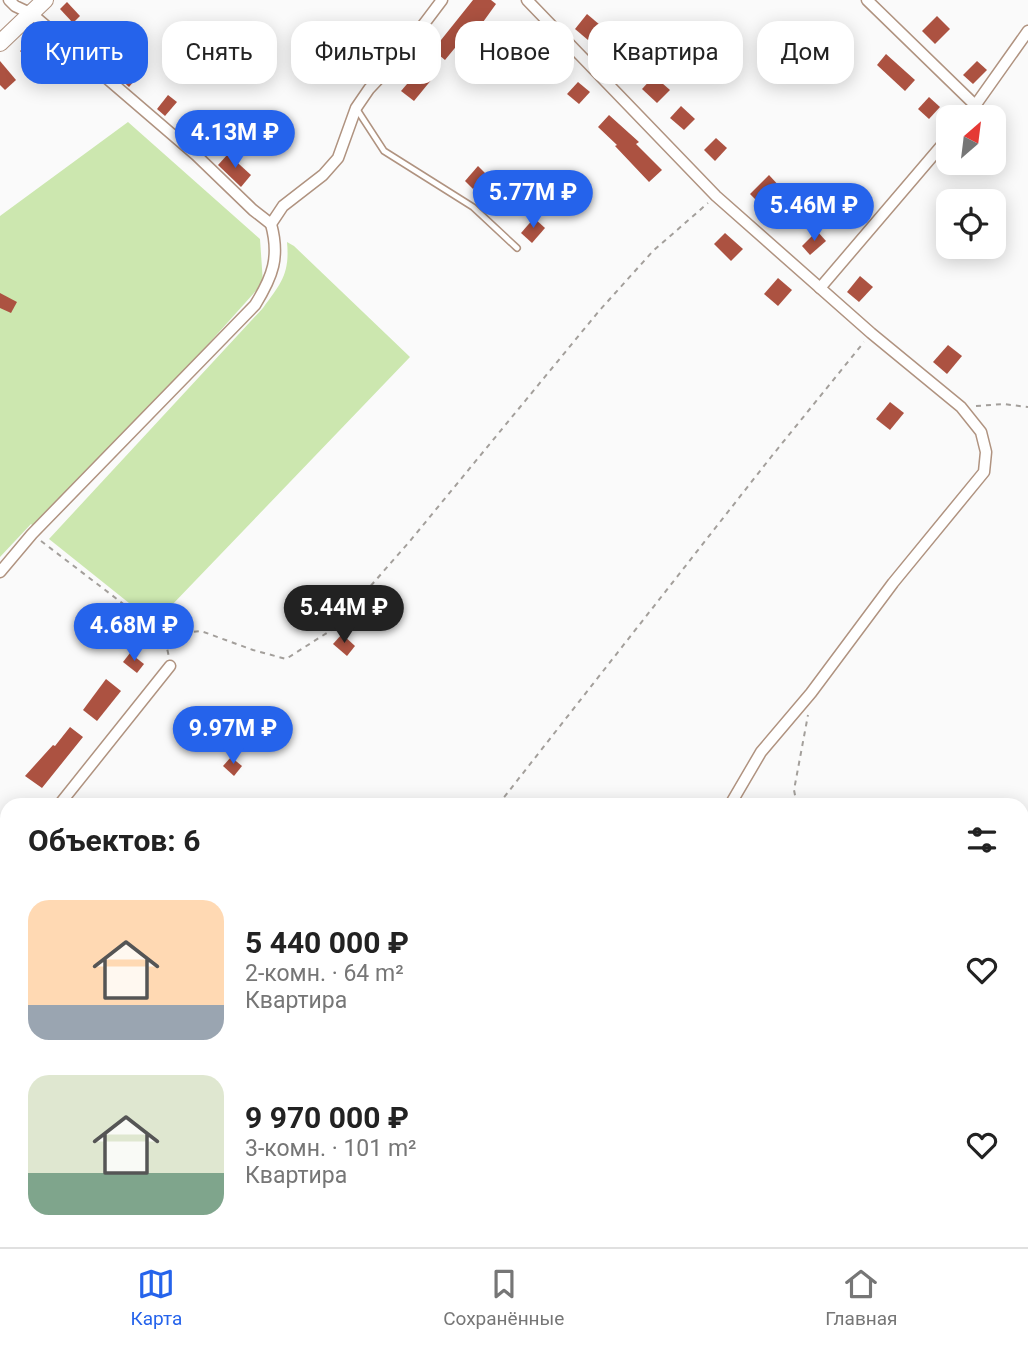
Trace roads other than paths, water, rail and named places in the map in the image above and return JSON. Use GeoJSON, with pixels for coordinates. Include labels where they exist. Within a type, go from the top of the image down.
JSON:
{"type":"FeatureCollection","features":[{"type":"Feature","properties":{"kind":"street"},"geometry":{"type":"LineString","coordinates":[[9,0],[32,14],[196,155],[271,224]]}},
{"type":"Feature","properties":{"kind":"street"},"geometry":{"type":"LineString","coordinates":[[0,43],[45,0]]}},
{"type":"Feature","properties":{"kind":"street"},"geometry":{"type":"LineString","coordinates":[[0,572],[32,534],[255,305],[268,285],[276,260],[271,224],[283,206],[323,175],[338,158],[356,108],[442,0]]}},
{"type":"Feature","properties":{"kind":"street"},"geometry":{"type":"LineString","coordinates":[[527,0],[716,196],[871,333],[961,407],[981,432],[986,452],[984,472],[893,583],[811,693],[761,752],[734,798]]}},
{"type":"Feature","properties":{"kind":"street"},"geometry":{"type":"LineString","coordinates":[[867,0],[975,105]]}},
{"type":"Feature","properties":{"kind":"street"},"geometry":{"type":"LineString","coordinates":[[977,105],[1028,31]]}},
{"type":"Feature","properties":{"kind":"street"},"geometry":{"type":"LineString","coordinates":[[820,288],[936,152]]}},
{"type":"Feature","properties":{"kind":"street"},"geometry":{"type":"LineString","coordinates":[[65,798],[170,666]]}},
{"type":"Feature","properties":{"kind":"lane"},"geometry":{"type":"LineString","coordinates":[[356,108],[384,151],[473,207],[517,248]]}}]}
